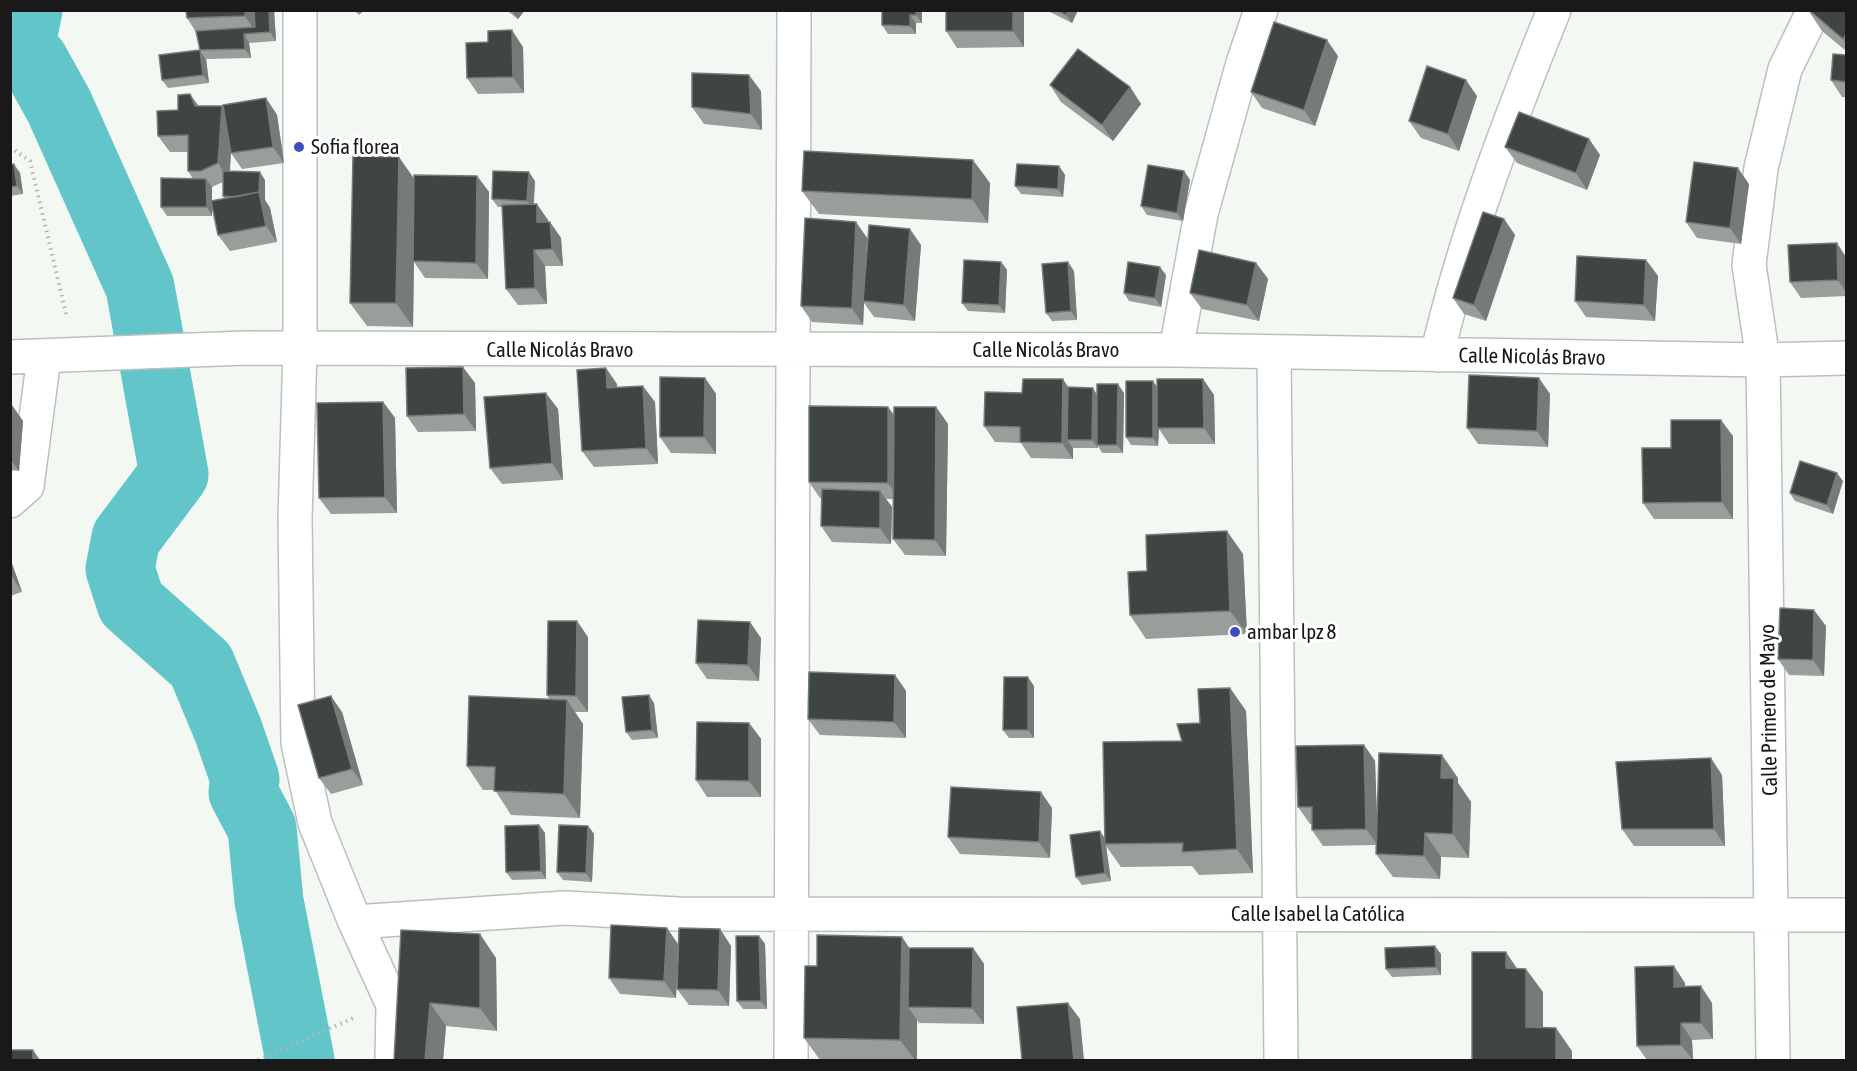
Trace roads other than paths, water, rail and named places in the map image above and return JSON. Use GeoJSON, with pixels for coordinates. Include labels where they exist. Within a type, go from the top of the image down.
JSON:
{"type":"FeatureCollection","features":[{"type":"Feature","properties":{"kind":"street"},"geometry":{"type":"LineString","coordinates":[[300,10],[300,350],[295,518],[298,743],[315,823],[393,1005],[392,1060]]}},
{"type":"Feature","properties":{"kind":"street"},"geometry":{"type":"LineString","coordinates":[[791,1060],[791,350],[794,10]]}},
{"type":"Feature","properties":{"kind":"street"},"geometry":{"type":"LineString","coordinates":[[1176,350],[1201,214],[1243,63],[1261,10]]}},
{"type":"Feature","properties":{"kind":"street"},"geometry":{"type":"LineString","coordinates":[[1437,355],[1455,277],[1489,176],[1554,10]]}},
{"type":"Feature","properties":{"kind":"street","name":"Calle Primero de Mayo"},"geometry":{"type":"LineString","coordinates":[[1773,1060],[1762,360],[1749,266],[1761,168],[1785,69],[1814,10]]}},
{"type":"Feature","properties":{"kind":"street","name":"Calle Nicolás Bravo"},"geometry":{"type":"LineString","coordinates":[[10,357],[245,348],[300,350],[1176,350],[1274,354],[1762,360],[1846,358]]}},
{"type":"Feature","properties":{"kind":"street"},"geometry":{"type":"LineString","coordinates":[[1274,354],[1281,1060]]}},
{"type":"Feature","properties":{"kind":"street"},"geometry":{"type":"LineString","coordinates":[[10,501],[27,486],[44,357]]}},
{"type":"Feature","properties":{"kind":"street","name":"Calle Isabel la Católica"},"geometry":{"type":"LineString","coordinates":[[356,922],[565,908],[678,914],[1846,915]]}},
{"type":"Feature","properties":{"kind":"waterway"},"geometry":{"type":"LineString","coordinates":[[28,10],[20,48],[34,61],[59,106],[140,287],[174,474],[126,538],[120,569],[131,603],[201,665],[228,730],[245,779],[243,792],[262,828],[269,901],[300,1060]]}},
{"type":"Feature","properties":{"kind":"place","name":"Sofia florea"},"geometry":{"type":"Point","coordinates":[299,147]}},
{"type":"Feature","properties":{"kind":"place","name":"ambar lpz 8"},"geometry":{"type":"Point","coordinates":[1235,632]}}]}
